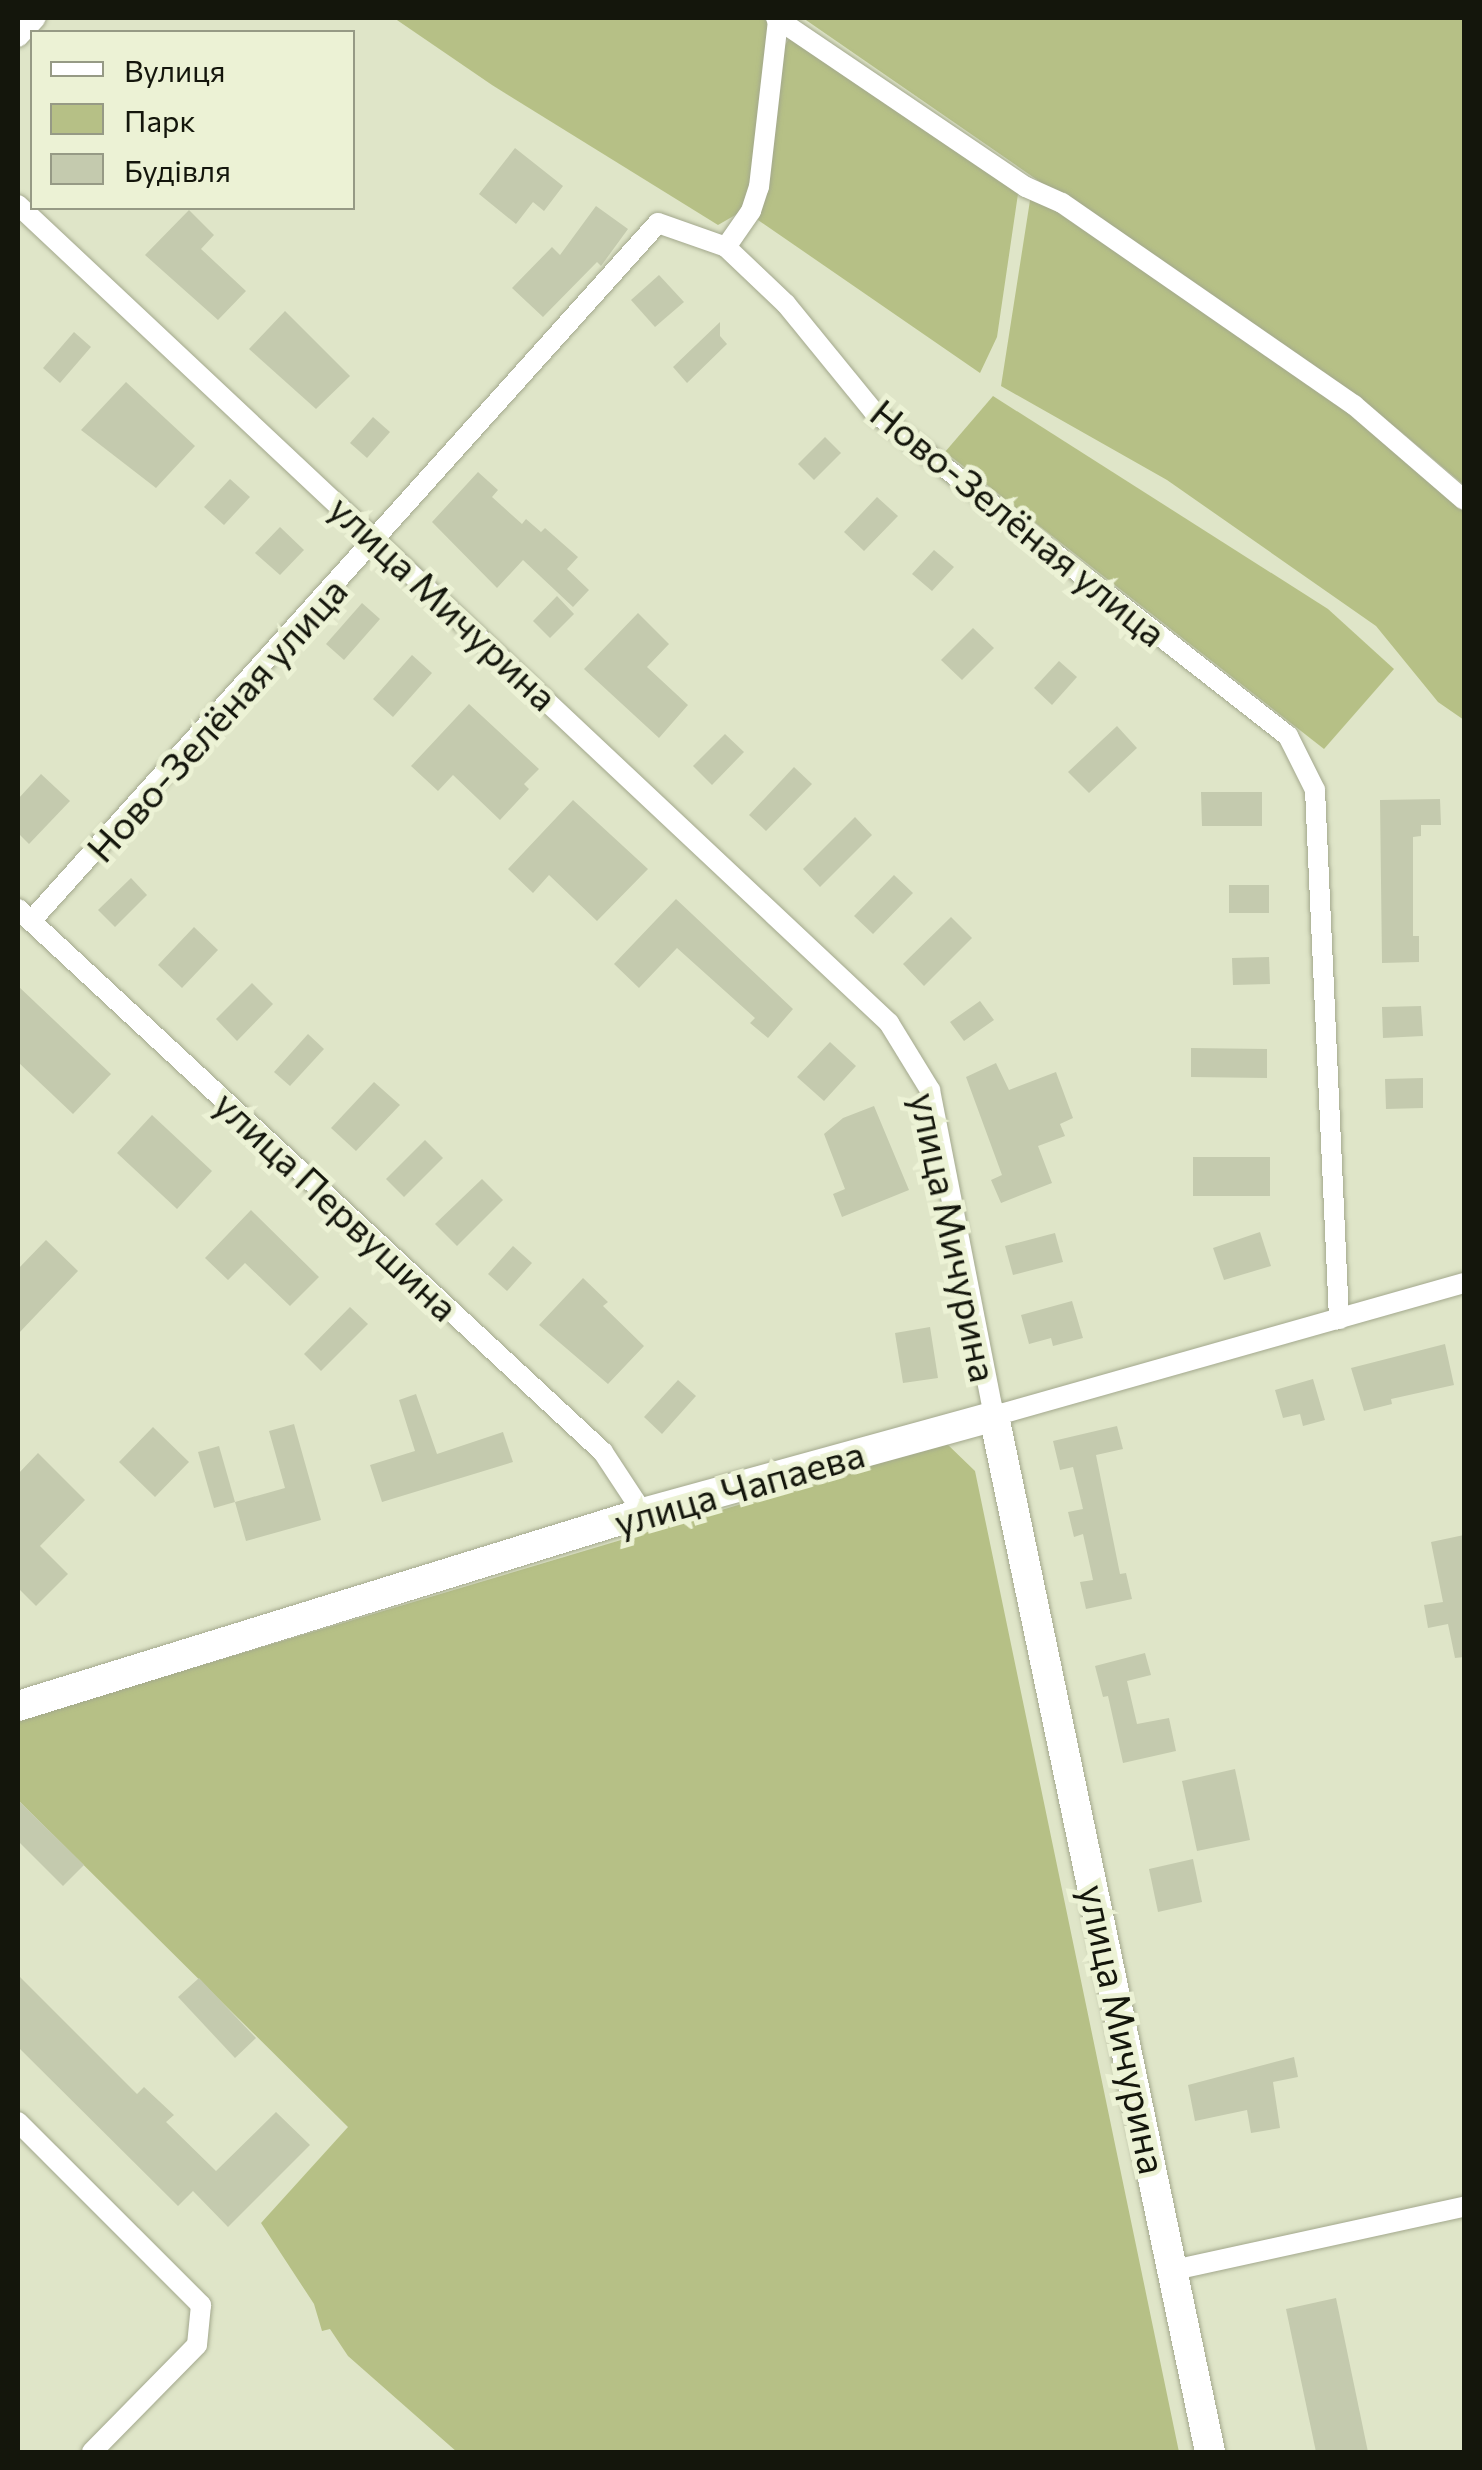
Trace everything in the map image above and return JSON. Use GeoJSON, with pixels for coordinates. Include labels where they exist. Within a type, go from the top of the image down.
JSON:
{"type":"FeatureCollection","features":[{"type":"Feature","properties":{"kind":"main road","name":"улица Чапаева"},"geometry":{"type":"LineString","coordinates":[[18,1706],[643,1514],[994,1416]]}},
{"type":"Feature","properties":{"kind":"main road","name":"улица Мичурина"},"geometry":{"type":"LineString","coordinates":[[994,1416],[1210,2452]]}},
{"type":"Feature","properties":{"kind":"street"},"geometry":{"type":"LineString","coordinates":[[18,37],[36,18]]}},
{"type":"Feature","properties":{"kind":"street"},"geometry":{"type":"LineString","coordinates":[[726,247],[751,210],[759,186],[777,18],[1026,188],[1062,203],[1354,404],[1464,500]]}},
{"type":"Feature","properties":{"kind":"street","name":"улица Мичурина"},"geometry":{"type":"LineString","coordinates":[[18,205],[889,1022],[930,1090],[994,1416]]}},
{"type":"Feature","properties":{"kind":"street","name":"Ново-Зелёная улица"},"geometry":{"type":"LineString","coordinates":[[24,915],[379,540],[658,223],[726,247],[786,304],[874,412],[1288,736],[1315,790],[1339,1319]]}},
{"type":"Feature","properties":{"kind":"street","name":"улица Первушина"},"geometry":{"type":"LineString","coordinates":[[24,915],[603,1452],[643,1514]]}},
{"type":"Feature","properties":{"kind":"street","name":"улица Чапаева"},"geometry":{"type":"LineString","coordinates":[[994,1416],[1464,1284]]}},
{"type":"Feature","properties":{"kind":"street"},"geometry":{"type":"LineString","coordinates":[[18,2122],[201,2305],[197,2345],[92,2452]]}},
{"type":"Feature","properties":{"kind":"street"},"geometry":{"type":"LineString","coordinates":[[1174,2270],[1464,2207]]}},
{"type":"Feature","properties":{"kind":"green space"},"geometry":{"type":"Polygon","coordinates":[[[394,18],[762,18],[770,23],[761,139],[744,210],[718,225],[492,85],[394,18]]]}},
{"type":"Feature","properties":{"kind":"green space"},"geometry":{"type":"Polygon","coordinates":[[[803,18],[1464,18],[1464,485],[1399,430],[803,18]]]}},
{"type":"Feature","properties":{"kind":"green space"},"geometry":{"type":"Polygon","coordinates":[[[791,36],[1019,187],[997,337],[980,373],[758,220],[770,173],[783,48],[791,36]]]}},
{"type":"Feature","properties":{"kind":"green space"},"geometry":{"type":"Polygon","coordinates":[[[1031,194],[1351,414],[1464,508],[1464,720],[1438,702],[1376,626],[1167,480],[1001,386],[1031,194]]]}},
{"type":"Feature","properties":{"kind":"green space"},"geometry":{"type":"Polygon","coordinates":[[[993,396],[1328,609],[1394,669],[1324,749],[945,452],[993,396]]]}},
{"type":"Feature","properties":{"kind":"green space"},"geometry":{"type":"Polygon","coordinates":[[[946,1443],[975,1471],[1179,2452],[457,2452],[348,2356],[330,2329],[322,2331],[314,2304],[261,2223],[348,2127],[18,1800],[18,1720],[946,1443]]]}},
{"type":"Feature","properties":{"kind":"building"},"geometry":{"type":"Polygon","coordinates":[[[515,148],[563,186],[544,211],[533,202],[516,224],[479,194],[515,148]]]}},
{"type":"Feature","properties":{"kind":"building"},"geometry":{"type":"Polygon","coordinates":[[[596,206],[628,229],[601,266],[597,262],[543,317],[512,288],[552,247],[560,255],[596,206]]]}},
{"type":"Feature","properties":{"kind":"building"},"geometry":{"type":"Polygon","coordinates":[[[189,210],[214,235],[201,249],[246,291],[218,320],[145,255],[189,210]]]}},
{"type":"Feature","properties":{"kind":"building"},"geometry":{"type":"Polygon","coordinates":[[[659,275],[684,302],[655,327],[631,300],[659,275]]]}},
{"type":"Feature","properties":{"kind":"building"},"geometry":{"type":"Polygon","coordinates":[[[285,311],[350,376],[316,409],[249,349],[285,311]]]}},
{"type":"Feature","properties":{"kind":"building"},"geometry":{"type":"Polygon","coordinates":[[[720,322],[720,336],[727,344],[687,383],[673,367],[720,322]]]}},
{"type":"Feature","properties":{"kind":"building"},"geometry":{"type":"Polygon","coordinates":[[[74,332],[91,347],[60,383],[43,368],[74,332]]]}},
{"type":"Feature","properties":{"kind":"building"},"geometry":{"type":"Polygon","coordinates":[[[126,382],[195,446],[156,488],[81,430],[126,382]]]}},
{"type":"Feature","properties":{"kind":"building"},"geometry":{"type":"Polygon","coordinates":[[[373,417],[390,432],[367,458],[350,443],[373,417]]]}},
{"type":"Feature","properties":{"kind":"building"},"geometry":{"type":"Polygon","coordinates":[[[825,437],[841,453],[814,480],[798,464],[825,437]]]}},
{"type":"Feature","properties":{"kind":"building"},"geometry":{"type":"Polygon","coordinates":[[[478,472],[498,490],[492,497],[522,524],[526,519],[541,532],[545,528],[578,557],[567,569],[589,590],[573,607],[523,560],[497,588],[432,522],[478,472]]]}},
{"type":"Feature","properties":{"kind":"building"},"geometry":{"type":"Polygon","coordinates":[[[230,479],[250,497],[224,525],[204,507],[230,479]]]}},
{"type":"Feature","properties":{"kind":"building"},"geometry":{"type":"Polygon","coordinates":[[[877,497],[898,516],[864,551],[844,532],[877,497]]]}},
{"type":"Feature","properties":{"kind":"building"},"geometry":{"type":"Polygon","coordinates":[[[280,527],[304,550],[280,575],[255,553],[280,527]]]}},
{"type":"Feature","properties":{"kind":"building"},"geometry":{"type":"Polygon","coordinates":[[[934,550],[954,567],[932,591],[912,574],[934,550]]]}},
{"type":"Feature","properties":{"kind":"building"},"geometry":{"type":"Polygon","coordinates":[[[557,596],[574,614],[550,638],[533,621],[557,596]]]}},
{"type":"Feature","properties":{"kind":"building"},"geometry":{"type":"Polygon","coordinates":[[[362,603],[380,619],[344,660],[326,644],[362,603]]]}},
{"type":"Feature","properties":{"kind":"building"},"geometry":{"type":"Polygon","coordinates":[[[638,613],[669,644],[647,667],[688,705],[659,738],[584,669],[638,613]]]}},
{"type":"Feature","properties":{"kind":"building"},"geometry":{"type":"Polygon","coordinates":[[[973,628],[994,648],[962,680],[941,660],[973,628]]]}},
{"type":"Feature","properties":{"kind":"building"},"geometry":{"type":"Polygon","coordinates":[[[412,655],[432,673],[393,717],[373,699],[412,655]]]}},
{"type":"Feature","properties":{"kind":"building"},"geometry":{"type":"Polygon","coordinates":[[[1059,661],[1077,677],[1052,705],[1034,688],[1059,661]]]}},
{"type":"Feature","properties":{"kind":"building"},"geometry":{"type":"Polygon","coordinates":[[[469,704],[539,769],[524,784],[529,789],[500,820],[453,775],[438,791],[411,766],[469,704]]]}},
{"type":"Feature","properties":{"kind":"building"},"geometry":{"type":"Polygon","coordinates":[[[1117,726],[1137,748],[1089,793],[1068,772],[1117,726]]]}},
{"type":"Feature","properties":{"kind":"building"},"geometry":{"type":"Polygon","coordinates":[[[725,734],[744,752],[712,785],[693,766],[725,734]]]}},
{"type":"Feature","properties":{"kind":"building"},"geometry":{"type":"Polygon","coordinates":[[[794,767],[812,784],[766,831],[749,815],[794,767]]]}},
{"type":"Feature","properties":{"kind":"building"},"geometry":{"type":"Polygon","coordinates":[[[41,774],[70,801],[29,844],[18,833],[18,799],[41,774]]]}},
{"type":"Feature","properties":{"kind":"building"},"geometry":{"type":"Polygon","coordinates":[[[1201,792],[1262,792],[1262,826],[1202,826],[1201,792]]]}},
{"type":"Feature","properties":{"kind":"building"},"geometry":{"type":"Polygon","coordinates":[[[1440,799],[1441,825],[1421,825],[1421,836],[1413,837],[1413,936],[1419,936],[1419,962],[1382,963],[1380,800],[1440,799]]]}},
{"type":"Feature","properties":{"kind":"building"},"geometry":{"type":"Polygon","coordinates":[[[573,800],[648,869],[597,921],[549,875],[533,893],[508,869],[573,800]]]}},
{"type":"Feature","properties":{"kind":"building"},"geometry":{"type":"Polygon","coordinates":[[[855,817],[872,835],[820,887],[803,869],[855,817]]]}},
{"type":"Feature","properties":{"kind":"building"},"geometry":{"type":"Polygon","coordinates":[[[894,875],[913,893],[873,934],[854,916],[894,875]]]}},
{"type":"Feature","properties":{"kind":"building"},"geometry":{"type":"Polygon","coordinates":[[[131,878],[147,895],[115,927],[98,910],[131,878]]]}},
{"type":"Feature","properties":{"kind":"building"},"geometry":{"type":"Polygon","coordinates":[[[1229,885],[1269,885],[1269,913],[1229,913],[1229,885]]]}},
{"type":"Feature","properties":{"kind":"building"},"geometry":{"type":"Polygon","coordinates":[[[676,899],[793,1009],[768,1038],[750,1023],[755,1018],[677,948],[639,988],[614,964],[676,899]]]}},
{"type":"Feature","properties":{"kind":"building"},"geometry":{"type":"Polygon","coordinates":[[[951,917],[972,938],[924,986],[903,964],[951,917]]]}},
{"type":"Feature","properties":{"kind":"building"},"geometry":{"type":"Polygon","coordinates":[[[194,927],[218,950],[182,988],[158,965],[194,927]]]}},
{"type":"Feature","properties":{"kind":"building"},"geometry":{"type":"Polygon","coordinates":[[[1269,957],[1270,984],[1233,985],[1232,958],[1269,957]]]}},
{"type":"Feature","properties":{"kind":"building"},"geometry":{"type":"Polygon","coordinates":[[[252,983],[273,1004],[237,1041],[216,1019],[252,983]]]}},
{"type":"Feature","properties":{"kind":"building"},"geometry":{"type":"Polygon","coordinates":[[[18,986],[111,1074],[73,1114],[18,1062],[18,986]]]}},
{"type":"Feature","properties":{"kind":"building"},"geometry":{"type":"Polygon","coordinates":[[[980,1001],[994,1020],[964,1041],[950,1022],[980,1001]]]}},
{"type":"Feature","properties":{"kind":"building"},"geometry":{"type":"Polygon","coordinates":[[[1421,1006],[1423,1036],[1383,1038],[1382,1007],[1421,1006]]]}},
{"type":"Feature","properties":{"kind":"building"},"geometry":{"type":"Polygon","coordinates":[[[308,1034],[324,1049],[290,1086],[274,1072],[308,1034]]]}},
{"type":"Feature","properties":{"kind":"building"},"geometry":{"type":"Polygon","coordinates":[[[830,1042],[856,1066],[824,1101],[797,1077],[830,1042]]]}},
{"type":"Feature","properties":{"kind":"building"},"geometry":{"type":"Polygon","coordinates":[[[1191,1048],[1267,1049],[1267,1078],[1191,1077],[1191,1048]]]}},
{"type":"Feature","properties":{"kind":"building"},"geometry":{"type":"Polygon","coordinates":[[[996,1063],[1009,1090],[1056,1072],[1073,1118],[1060,1124],[1065,1136],[1038,1146],[1052,1183],[1001,1203],[991,1180],[1002,1175],[966,1077],[996,1063]]]}},
{"type":"Feature","properties":{"kind":"building"},"geometry":{"type":"Polygon","coordinates":[[[1423,1078],[1423,1108],[1386,1109],[1385,1079],[1423,1078]]]}},
{"type":"Feature","properties":{"kind":"building"},"geometry":{"type":"Polygon","coordinates":[[[374,1082],[400,1105],[356,1151],[331,1128],[374,1082]]]}},
{"type":"Feature","properties":{"kind":"building"},"geometry":{"type":"Polygon","coordinates":[[[874,1106],[909,1190],[842,1217],[833,1194],[845,1189],[824,1134],[843,1118],[874,1106]]]}},
{"type":"Feature","properties":{"kind":"building"},"geometry":{"type":"Polygon","coordinates":[[[152,1115],[212,1171],[177,1209],[117,1153],[152,1115]]]}},
{"type":"Feature","properties":{"kind":"building"},"geometry":{"type":"Polygon","coordinates":[[[425,1140],[443,1158],[404,1197],[386,1179],[425,1140]]]}},
{"type":"Feature","properties":{"kind":"building"},"geometry":{"type":"Polygon","coordinates":[[[1193,1157],[1270,1157],[1270,1196],[1193,1196],[1193,1157]]]}},
{"type":"Feature","properties":{"kind":"building"},"geometry":{"type":"Polygon","coordinates":[[[482,1179],[503,1200],[457,1246],[435,1224],[482,1179]]]}},
{"type":"Feature","properties":{"kind":"building"},"geometry":{"type":"Polygon","coordinates":[[[251,1210],[319,1277],[290,1306],[245,1263],[228,1280],[205,1258],[251,1210]]]}},
{"type":"Feature","properties":{"kind":"building"},"geometry":{"type":"Polygon","coordinates":[[[1260,1232],[1271,1266],[1224,1280],[1213,1248],[1260,1232]]]}},
{"type":"Feature","properties":{"kind":"building"},"geometry":{"type":"Polygon","coordinates":[[[1055,1233],[1063,1262],[1013,1275],[1005,1246],[1055,1233]]]}},
{"type":"Feature","properties":{"kind":"building"},"geometry":{"type":"Polygon","coordinates":[[[46,1240],[78,1271],[18,1334],[18,1269],[46,1240]]]}},
{"type":"Feature","properties":{"kind":"building"},"geometry":{"type":"Polygon","coordinates":[[[513,1246],[532,1263],[507,1291],[488,1274],[513,1246]]]}},
{"type":"Feature","properties":{"kind":"building"},"geometry":{"type":"Polygon","coordinates":[[[583,1278],[608,1302],[603,1306],[644,1346],[608,1384],[539,1325],[583,1278]]]}},
{"type":"Feature","properties":{"kind":"building"},"geometry":{"type":"Polygon","coordinates":[[[1072,1301],[1083,1338],[1053,1346],[1051,1338],[1029,1344],[1021,1315],[1072,1301]]]}},
{"type":"Feature","properties":{"kind":"building"},"geometry":{"type":"Polygon","coordinates":[[[350,1307],[368,1324],[321,1371],[304,1354],[350,1307]]]}},
{"type":"Feature","properties":{"kind":"building"},"geometry":{"type":"Polygon","coordinates":[[[930,1327],[938,1378],[903,1383],[895,1333],[930,1327]]]}},
{"type":"Feature","properties":{"kind":"building"},"geometry":{"type":"Polygon","coordinates":[[[1445,1344],[1454,1385],[1391,1399],[1392,1404],[1364,1411],[1351,1368],[1445,1344]]]}},
{"type":"Feature","properties":{"kind":"building"},"geometry":{"type":"Polygon","coordinates":[[[1313,1379],[1325,1420],[1303,1426],[1300,1414],[1283,1418],[1275,1390],[1313,1379]]]}},
{"type":"Feature","properties":{"kind":"building"},"geometry":{"type":"Polygon","coordinates":[[[678,1380],[696,1396],[662,1434],[644,1417],[678,1380]]]}},
{"type":"Feature","properties":{"kind":"building"},"geometry":{"type":"Polygon","coordinates":[[[416,1394],[437,1454],[503,1432],[513,1462],[382,1502],[370,1465],[415,1451],[399,1400],[416,1394]]]}},
{"type":"Feature","properties":{"kind":"building"},"geometry":{"type":"Polygon","coordinates":[[[294,1424],[321,1520],[246,1541],[235,1502],[285,1488],[269,1431],[294,1424]]]}},
{"type":"Feature","properties":{"kind":"building"},"geometry":{"type":"Polygon","coordinates":[[[1117,1426],[1123,1449],[1096,1455],[1120,1574],[1126,1573],[1132,1599],[1086,1609],[1080,1582],[1093,1580],[1083,1534],[1074,1537],[1068,1512],[1083,1509],[1073,1467],[1060,1470],[1053,1441],[1117,1426]]]}},
{"type":"Feature","properties":{"kind":"building"},"geometry":{"type":"Polygon","coordinates":[[[153,1427],[189,1462],[155,1497],[119,1462],[153,1427]]]}},
{"type":"Feature","properties":{"kind":"building"},"geometry":{"type":"Polygon","coordinates":[[[219,1446],[235,1502],[214,1508],[198,1452],[219,1446]]]}},
{"type":"Feature","properties":{"kind":"building"},"geometry":{"type":"Polygon","coordinates":[[[38,1453],[85,1500],[40,1546],[68,1574],[36,1606],[18,1588],[18,1474],[38,1453]]]}},
{"type":"Feature","properties":{"kind":"building"},"geometry":{"type":"Polygon","coordinates":[[[1464,1535],[1464,1657],[1455,1658],[1448,1624],[1428,1628],[1424,1605],[1443,1602],[1431,1542],[1464,1535]]]}},
{"type":"Feature","properties":{"kind":"building"},"geometry":{"type":"Polygon","coordinates":[[[1145,1653],[1151,1675],[1127,1681],[1137,1724],[1169,1718],[1176,1751],[1123,1763],[1108,1696],[1103,1697],[1095,1666],[1145,1653]]]}},
{"type":"Feature","properties":{"kind":"building"},"geometry":{"type":"Polygon","coordinates":[[[1235,1769],[1250,1840],[1197,1851],[1182,1781],[1235,1769]]]}},
{"type":"Feature","properties":{"kind":"building"},"geometry":{"type":"Polygon","coordinates":[[[18,1800],[84,1865],[63,1886],[18,1841],[18,1800]]]}},
{"type":"Feature","properties":{"kind":"building"},"geometry":{"type":"Polygon","coordinates":[[[1193,1859],[1202,1902],[1158,1912],[1149,1869],[1193,1859]]]}},
{"type":"Feature","properties":{"kind":"building"},"geometry":{"type":"Polygon","coordinates":[[[18,1975],[137,2094],[144,2087],[174,2115],[166,2122],[216,2171],[276,2112],[310,2145],[228,2227],[193,2191],[178,2206],[18,2047],[18,1975]]]}},
{"type":"Feature","properties":{"kind":"building"},"geometry":{"type":"Polygon","coordinates":[[[199,1978],[256,2038],[235,2058],[178,1997],[199,1978]]]}},
{"type":"Feature","properties":{"kind":"building"},"geometry":{"type":"Polygon","coordinates":[[[1294,2057],[1298,2077],[1273,2082],[1280,2128],[1251,2133],[1247,2110],[1195,2121],[1188,2085],[1294,2057]]]}},
{"type":"Feature","properties":{"kind":"building"},"geometry":{"type":"Polygon","coordinates":[[[1336,2298],[1368,2452],[1316,2452],[1286,2309],[1336,2298]]]}}]}
